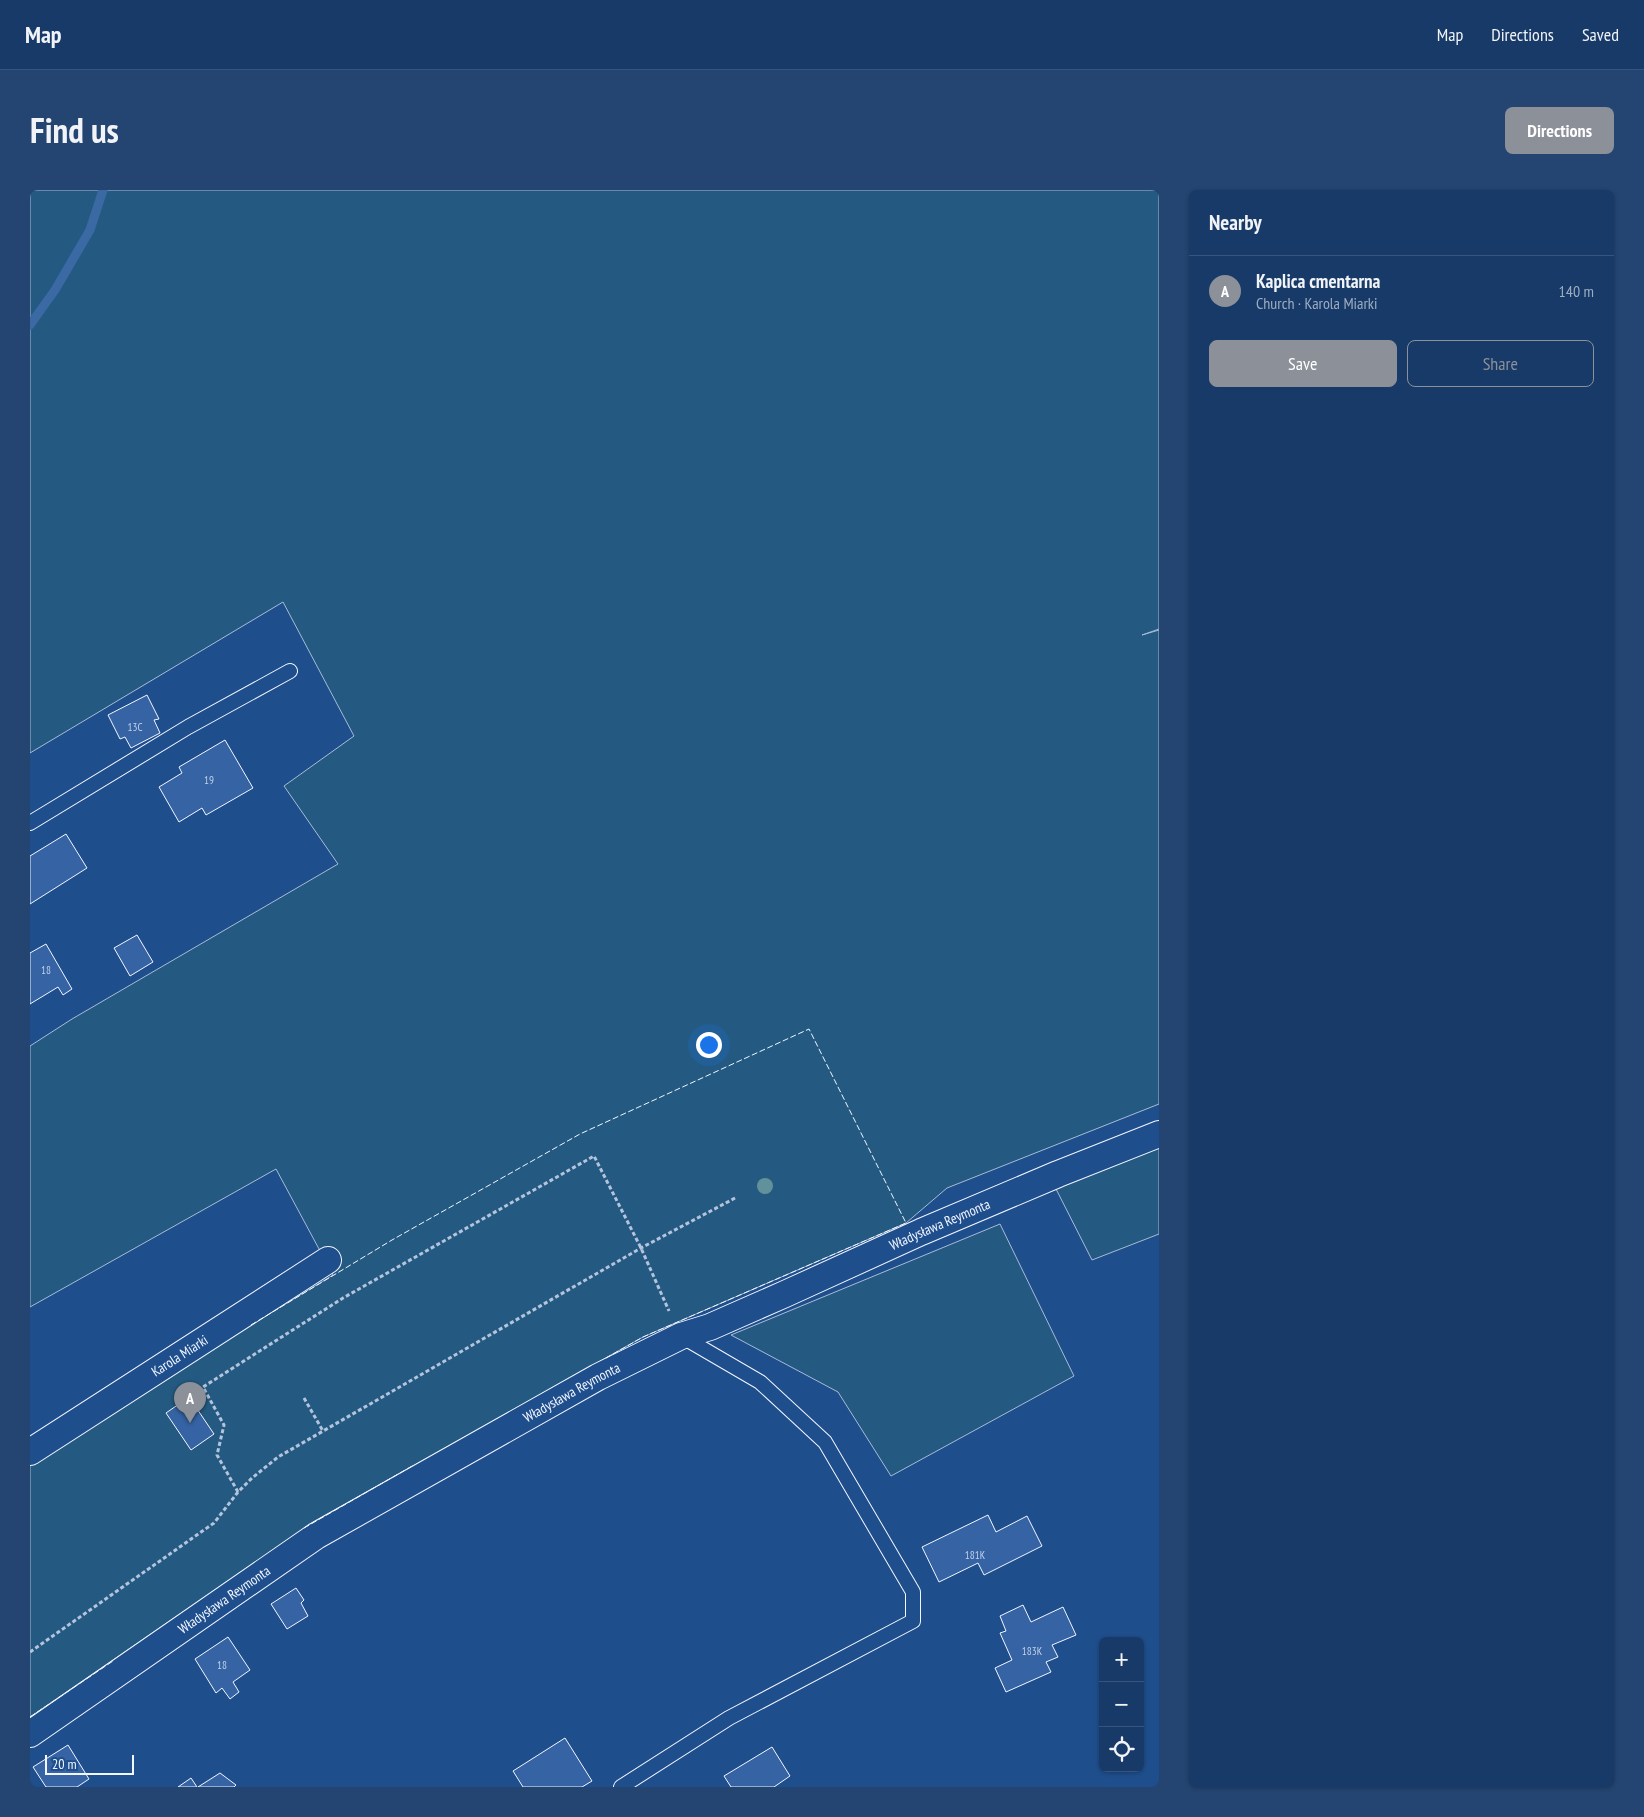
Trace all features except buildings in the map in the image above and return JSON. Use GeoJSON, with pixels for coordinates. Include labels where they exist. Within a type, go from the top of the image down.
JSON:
{"type":"FeatureCollection","features":[{"type":"Feature","properties":{"kind":"street","name":"Władysława Reymonta"},"geometry":{"type":"LineString","coordinates":[[30,1734],[316,1536],[598,1376],[681,1336],[743,1312],[921,1232],[1159,1134]]}},
{"type":"Feature","properties":{"kind":"street","name":"Karola Miarki"},"geometry":{"type":"LineString","coordinates":[[30,1452],[328,1260]]}},
{"type":"Feature","properties":{"kind":"lane"},"geometry":{"type":"LineString","coordinates":[[30,822],[188,727],[290,671]]}},
{"type":"Feature","properties":{"kind":"lane"},"geometry":{"type":"LineString","coordinates":[[621,1787],[729,1718],[913,1621],[913,1592],[825,1442],[760,1382],[681,1336]]}},
{"type":"Feature","properties":{"kind":"path"},"geometry":{"type":"LineString","coordinates":[[238,1492],[217,1455],[224,1425],[203,1387],[343,1298],[594,1156],[641,1248],[681,1336]]}},
{"type":"Feature","properties":{"kind":"path"},"geometry":{"type":"LineString","coordinates":[[30,1652],[214,1523],[238,1492],[278,1457],[641,1248],[737,1197]]}},
{"type":"Feature","properties":{"kind":"path"},"geometry":{"type":"LineString","coordinates":[[304,1398],[323,1431]]}},
{"type":"Feature","properties":{"kind":"shaded area"},"geometry":{"type":"Polygon","coordinates":[[[30,190],[1159,190],[1159,629],[1142,635],[1159,630],[1159,1104],[947,1188],[906,1223],[643,1337],[315,1521],[30,1717],[30,1464],[185,1365],[333,1275],[276,1169],[30,1307],[30,1046],[72,1019],[338,864],[284,786],[354,736],[283,602],[30,753],[30,190]]]}},
{"type":"Feature","properties":{"kind":"shaded area"},"geometry":{"type":"Polygon","coordinates":[[[1159,1143],[1159,1234],[1092,1260],[1055,1187],[1159,1143]]]}},
{"type":"Feature","properties":{"kind":"shaded area"},"geometry":{"type":"Polygon","coordinates":[[[1000,1224],[1074,1376],[891,1476],[838,1392],[731,1335],[1000,1224]]]}},
{"type":"Feature","properties":{"kind":"waterway"},"geometry":{"type":"LineString","coordinates":[[30,325],[55,290],[90,230],[103,190]]}},
{"type":"Feature","properties":{"kind":"fence"},"geometry":{"type":"LineString","coordinates":[[251,1325],[392,1240],[580,1134],[809,1029],[906,1223],[643,1337],[606,1358]]}},
{"type":"Feature","properties":{"kind":"fence"},"geometry":{"type":"LineString","coordinates":[[304,1528],[414,1465]]}},
{"type":"Feature","properties":{"kind":"fence"},"geometry":{"type":"LineString","coordinates":[[30,1717],[113,1661]]}},
{"type":"Feature","properties":{"kind":"place","name":"Kaplica cmentarna"},"geometry":{"type":"Point","coordinates":[190,1423]}}]}
